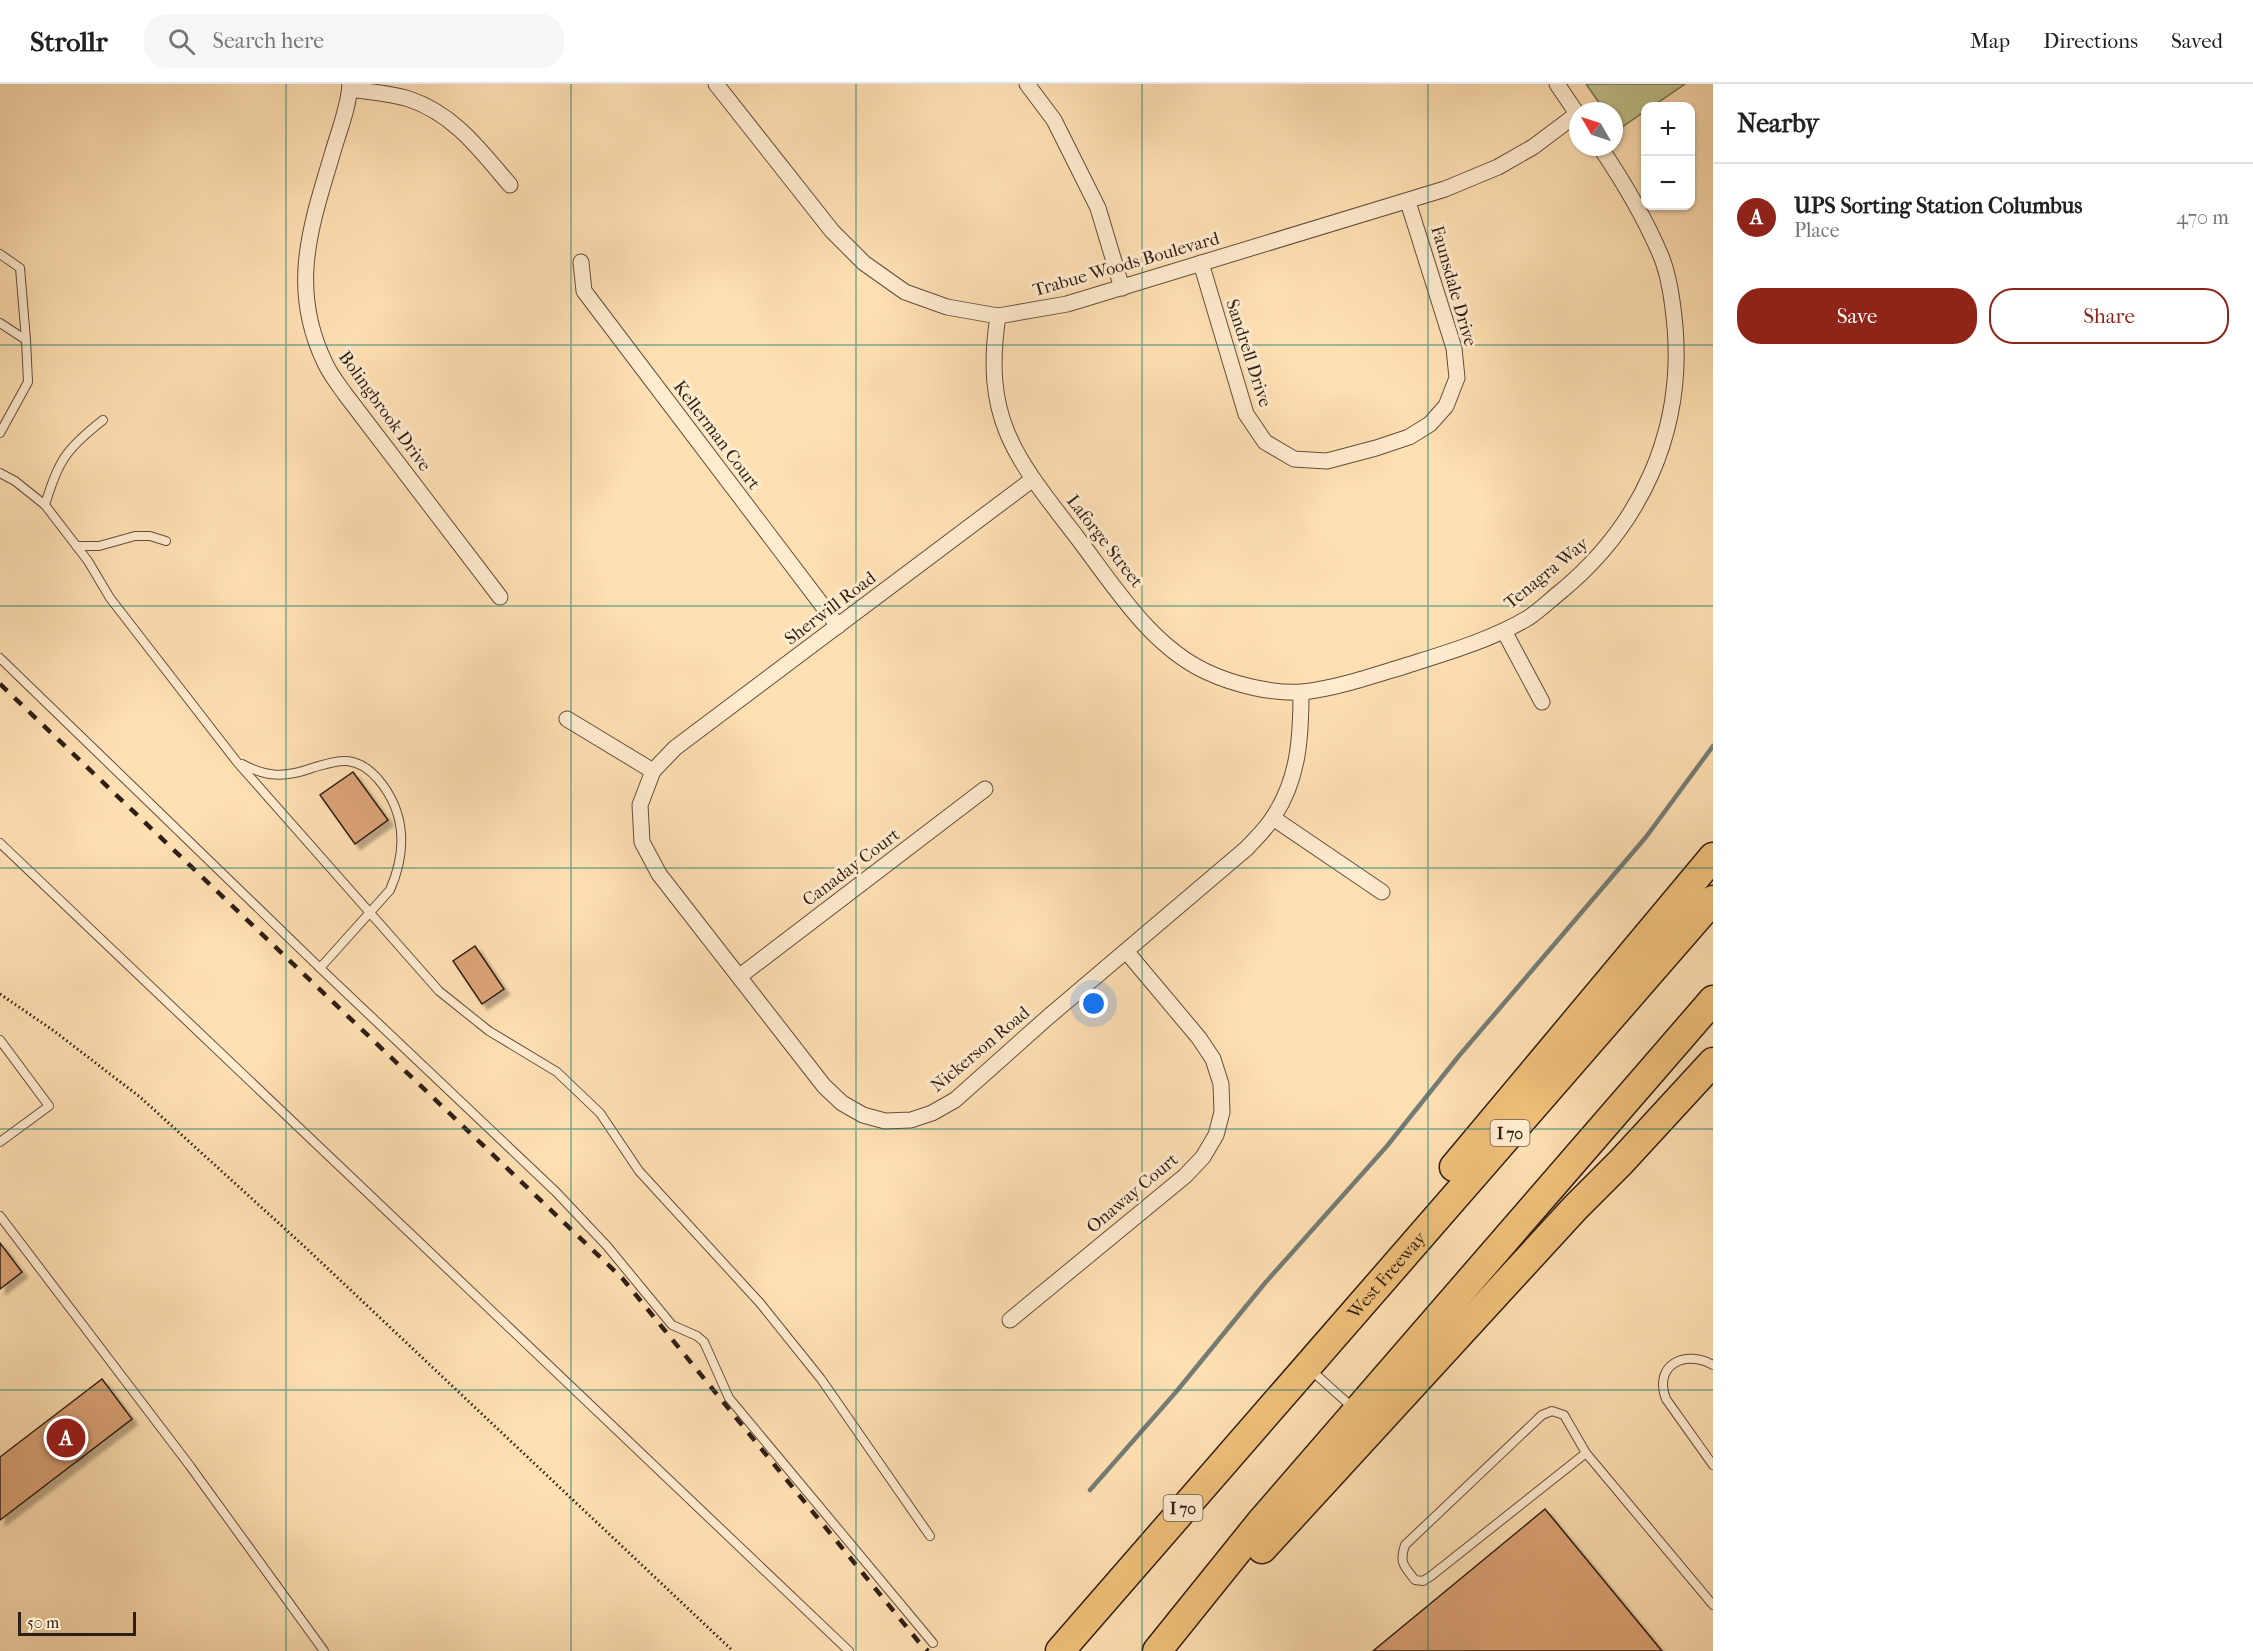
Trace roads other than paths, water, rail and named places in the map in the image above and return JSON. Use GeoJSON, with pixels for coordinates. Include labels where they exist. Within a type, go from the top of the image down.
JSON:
{"type":"FeatureCollection","features":[{"type":"Feature","properties":{"kind":"highway"},"geometry":{"type":"LineString","coordinates":[[1307,1366],[1367,1272],[1713,856]]}},
{"type":"Feature","properties":{"kind":"highway","name":"West Freeway"},"geometry":{"type":"LineString","coordinates":[[1060,1651],[1713,900]]}},
{"type":"Feature","properties":{"kind":"highway"},"geometry":{"type":"LineString","coordinates":[[1157,1651],[1260,1523],[1713,1000]]}},
{"type":"Feature","properties":{"kind":"highway"},"geometry":{"type":"LineString","coordinates":[[1575,1208],[1614,1158],[1713,1043]]}},
{"type":"Feature","properties":{"kind":"highway"},"geometry":{"type":"LineString","coordinates":[[1167,1651],[1575,1208],[1621,1162],[1713,1062]]}},
{"type":"Feature","properties":{"kind":"street","name":"Trabue Woods Boulevard"},"geometry":{"type":"LineString","coordinates":[[716,84],[832,231],[864,263],[905,292],[947,307],[998,316],[1067,304],[1408,202],[1498,167],[1533,147],[1569,121]]}},
{"type":"Feature","properties":{"kind":"street"},"geometry":{"type":"LineString","coordinates":[[1027,84],[1054,120],[1098,207],[1122,288]]}},
{"type":"Feature","properties":{"kind":"street"},"geometry":{"type":"LineString","coordinates":[[1557,84],[1569,102]]}},
{"type":"Feature","properties":{"kind":"street"},"geometry":{"type":"LineString","coordinates":[[350,87],[409,99],[452,121],[470,138],[510,185]]}},
{"type":"Feature","properties":{"kind":"street","name":"Bolingbrook Drive"},"geometry":{"type":"LineString","coordinates":[[350,87],[314,216],[304,263],[307,315],[325,364],[345,394],[500,597]]}},
{"type":"Feature","properties":{"kind":"street","name":"Tenagra Way"},"geometry":{"type":"LineString","coordinates":[[1301,692],[1359,680],[1412,664],[1504,631],[1530,616],[1572,582],[1604,551],[1632,513],[1651,474],[1665,436],[1674,392],[1676,345],[1673,303],[1662,258],[1623,180],[1606,156]]}},
{"type":"Feature","properties":{"kind":"street","name":"Faunsdale Drive"},"geometry":{"type":"LineString","coordinates":[[1376,448],[1409,437],[1430,424],[1446,406],[1456,378],[1454,348],[1408,202]]}},
{"type":"Feature","properties":{"kind":"street","name":"Kellerman Court"},"geometry":{"type":"LineString","coordinates":[[581,261],[584,291],[838,626]]}},
{"type":"Feature","properties":{"kind":"street","name":"Sandrell Drive"},"geometry":{"type":"LineString","coordinates":[[1201,263],[1246,414],[1265,442],[1294,459],[1327,461],[1376,448]]}},
{"type":"Feature","properties":{"kind":"street","name":"Laforge Street"},"geometry":{"type":"LineString","coordinates":[[998,316],[994,346],[996,399],[1013,449],[1033,479],[1132,609],[1182,658],[1206,672],[1233,682],[1268,689],[1301,692]]}},
{"type":"Feature","properties":{"kind":"street","name":"Sherwill Road"},"geometry":{"type":"LineString","coordinates":[[653,771],[675,748],[1033,479]]}},
{"type":"Feature","properties":{"kind":"street"},"geometry":{"type":"LineString","coordinates":[[1504,631],[1542,702]]}},
{"type":"Feature","properties":{"kind":"street","name":"Nickerson Road"},"geometry":{"type":"LineString","coordinates":[[653,771],[640,805],[642,842],[659,874],[824,1086],[842,1103],[863,1115],[885,1121],[911,1120],[932,1113],[955,1100],[1047,1018],[1247,848],[1273,818],[1287,794],[1297,763],[1301,692]]}},
{"type":"Feature","properties":{"kind":"street"},"geometry":{"type":"LineString","coordinates":[[567,719],[653,771]]}},
{"type":"Feature","properties":{"kind":"street","name":"Canaday Court"},"geometry":{"type":"LineString","coordinates":[[740,976],[985,789]]}},
{"type":"Feature","properties":{"kind":"street"},"geometry":{"type":"LineString","coordinates":[[1273,818],[1382,892]]}},
{"type":"Feature","properties":{"kind":"street","name":"Onaway Court"},"geometry":{"type":"LineString","coordinates":[[1010,1320],[1185,1176],[1203,1157],[1216,1135],[1222,1112],[1221,1084],[1213,1059],[1199,1038],[1126,951]]}},
{"type":"Feature","properties":{"kind":"lane"},"geometry":{"type":"LineString","coordinates":[[0,254],[20,268],[28,382],[0,433]]}},
{"type":"Feature","properties":{"kind":"lane"},"geometry":{"type":"LineString","coordinates":[[0,323],[26,340]]}},
{"type":"Feature","properties":{"kind":"lane"},"geometry":{"type":"LineString","coordinates":[[45,506],[53,477],[61,460],[81,437],[103,420]]}},
{"type":"Feature","properties":{"kind":"lane"},"geometry":{"type":"LineString","coordinates":[[0,473],[15,481],[45,506],[77,546],[110,598],[237,762],[416,965],[459,1009],[489,1031],[557,1072],[600,1113],[639,1171],[760,1303],[821,1380],[930,1536]]}},
{"type":"Feature","properties":{"kind":"lane"},"geometry":{"type":"LineString","coordinates":[[77,546],[99,546],[135,536],[166,541]]}},
{"type":"Feature","properties":{"kind":"lane"},"geometry":{"type":"LineString","coordinates":[[0,658],[320,968],[556,1192],[607,1246],[672,1325],[697,1336],[704,1342],[729,1398],[933,1643]]}},
{"type":"Feature","properties":{"kind":"lane"},"geometry":{"type":"LineString","coordinates":[[237,762],[258,773],[277,775],[297,774],[336,761],[348,761],[366,767],[375,775],[395,803],[400,819],[402,848],[390,890],[320,968]]}},
{"type":"Feature","properties":{"kind":"lane"},"geometry":{"type":"LineString","coordinates":[[0,843],[849,1651]]}},
{"type":"Feature","properties":{"kind":"lane"},"geometry":{"type":"LineString","coordinates":[[0,1040],[48,1106],[0,1142]]}},
{"type":"Feature","properties":{"kind":"lane"},"geometry":{"type":"LineString","coordinates":[[0,1216],[190,1466],[324,1651]]}},
{"type":"Feature","properties":{"kind":"lane"},"geometry":{"type":"LineString","coordinates":[[1713,1365],[1691,1359],[1677,1360],[1668,1366],[1663,1391],[1666,1400],[1713,1465]]}},
{"type":"Feature","properties":{"kind":"lane"},"geometry":{"type":"LineString","coordinates":[[1307,1366],[1358,1412]]}},
{"type":"Feature","properties":{"kind":"lane"},"geometry":{"type":"LineString","coordinates":[[1586,1453],[1423,1581],[1415,1580],[1403,1565],[1401,1556],[1405,1545],[1542,1415],[1552,1411],[1564,1415],[1586,1453],[1713,1605]]}},
{"type":"Feature","properties":{"kind":"waterway"},"geometry":{"type":"LineString","coordinates":[[1090,1490],[1176,1392],[1265,1283],[1387,1146],[1458,1057],[1646,837],[1713,746]]}},
{"type":"Feature","properties":{"kind":"railway"},"geometry":{"type":"LineString","coordinates":[[0,684],[622,1278],[928,1651]]}},
{"type":"Feature","properties":{"kind":"place","name":"UPS Sorting Station Columbus"},"geometry":{"type":"Point","coordinates":[66,1438]}}]}
